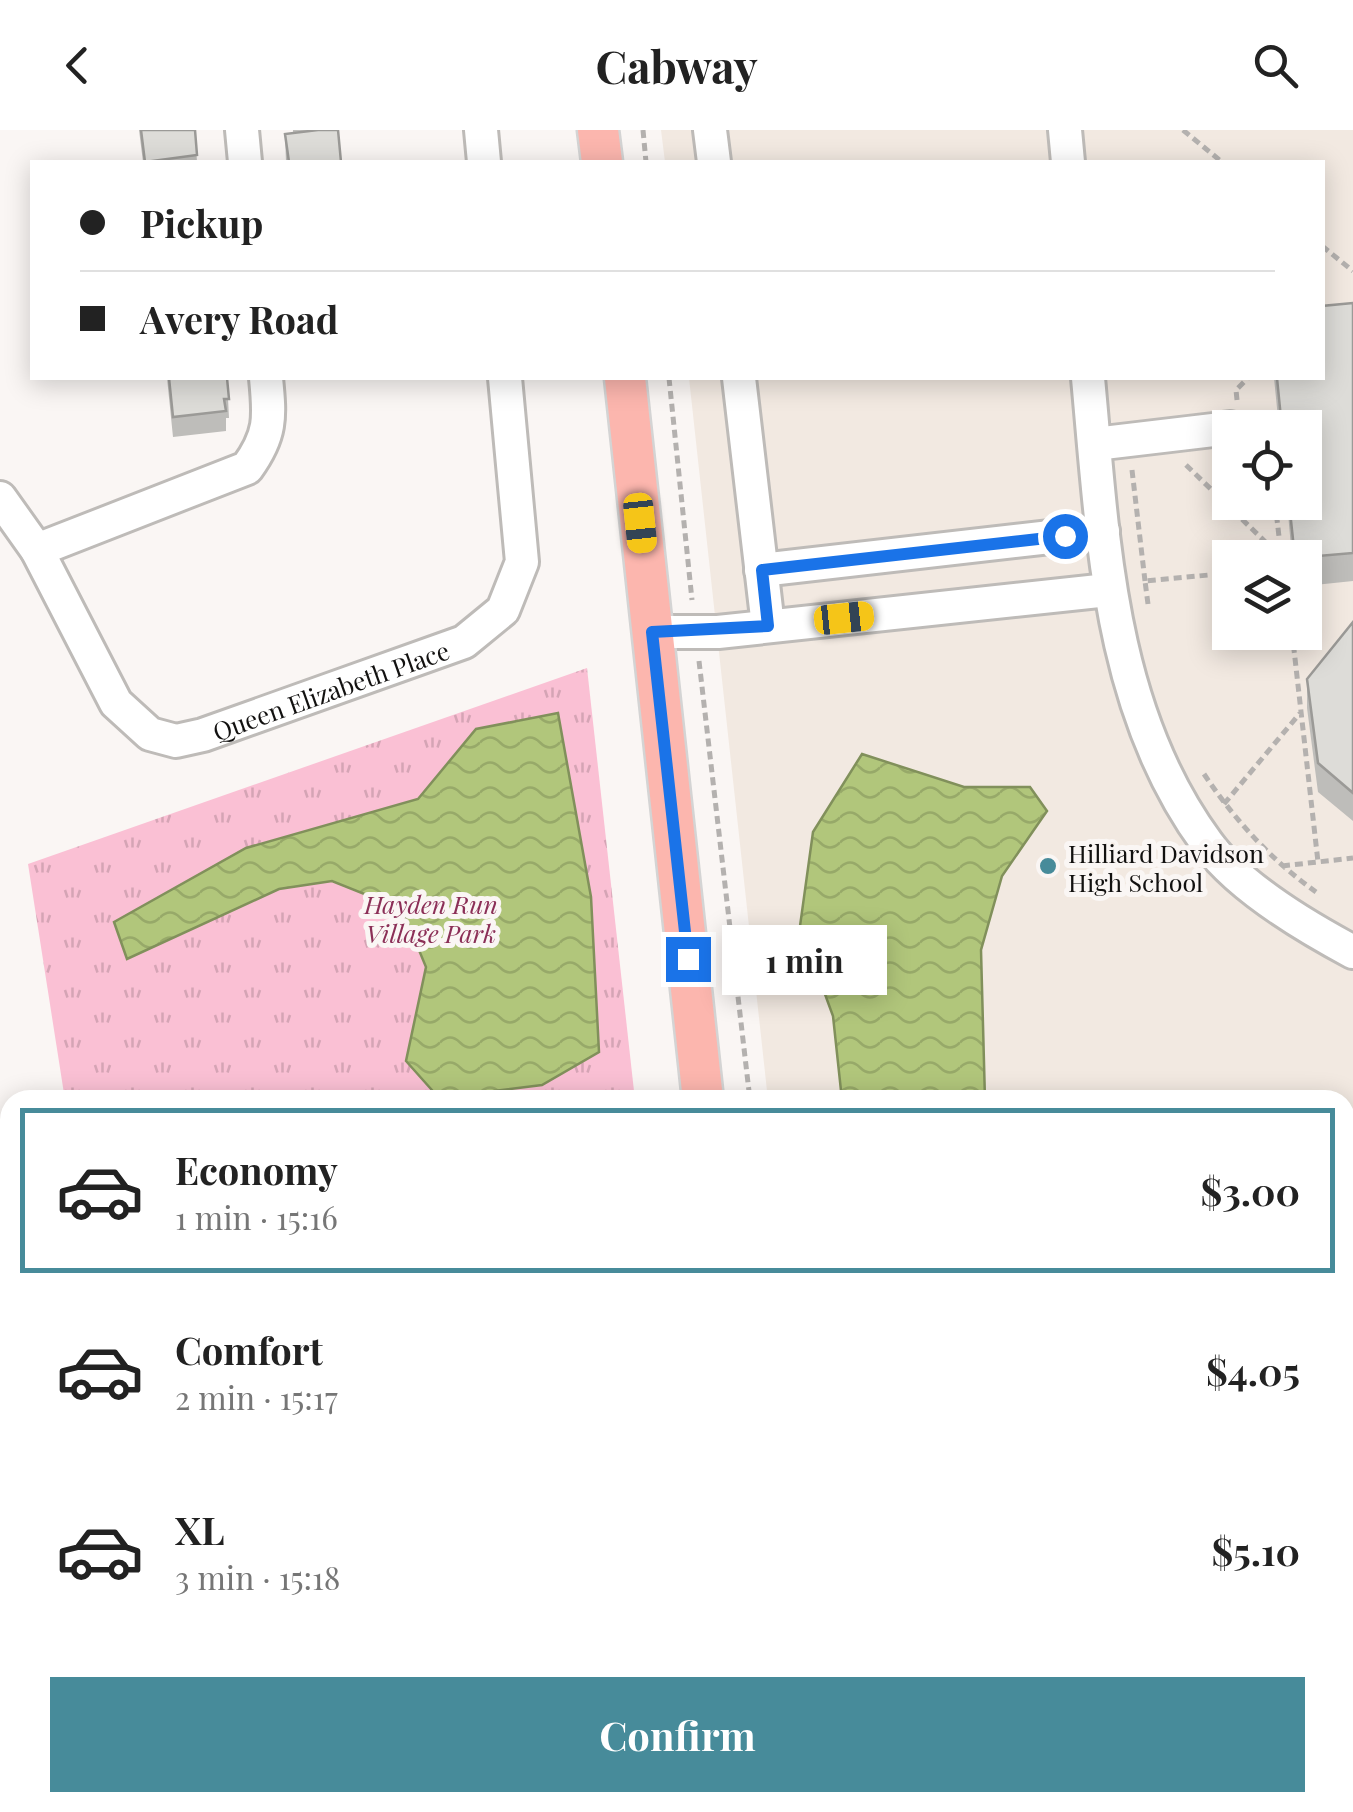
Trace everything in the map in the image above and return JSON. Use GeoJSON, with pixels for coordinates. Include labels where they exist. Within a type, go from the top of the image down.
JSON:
{"type":"FeatureCollection","features":[{"type":"Feature","properties":{"kind":"main road"},"geometry":{"type":"LineString","coordinates":[[598,130],[602,160]]}},
{"type":"Feature","properties":{"kind":"main road"},"geometry":{"type":"LineString","coordinates":[[625,380],[702,1090]]}},
{"type":"Feature","properties":{"kind":"street"},"geometry":{"type":"LineString","coordinates":[[242,130],[246,160]]}},
{"type":"Feature","properties":{"kind":"street"},"geometry":{"type":"LineString","coordinates":[[481,130],[484,160]]}},
{"type":"Feature","properties":{"kind":"street"},"geometry":{"type":"LineString","coordinates":[[710,130],[714,160]]}},
{"type":"Feature","properties":{"kind":"street"},"geometry":{"type":"LineString","coordinates":[[1065,130],[1068,160]]}},
{"type":"Feature","properties":{"kind":"street"},"geometry":{"type":"LineString","coordinates":[[0,498],[37,550],[246,468],[265,443],[270,412],[266,380]]}},
{"type":"Feature","properties":{"kind":"street","name":"Queen Elizabeth Place"},"geometry":{"type":"LineString","coordinates":[[37,550],[116,702],[150,734],[176,741],[203,735],[464,642],[503,610],[522,562],[506,380]]}},
{"type":"Feature","properties":{"kind":"street"},"geometry":{"type":"LineString","coordinates":[[739,380],[768,626]]}},
{"type":"Feature","properties":{"kind":"street"},"geometry":{"type":"LineString","coordinates":[[1088,380],[1108,590],[1129,676],[1162,770],[1207,844],[1274,903],[1353,952]]}},
{"type":"Feature","properties":{"kind":"street"},"geometry":{"type":"LineString","coordinates":[[1094,444],[1212,431]]}},
{"type":"Feature","properties":{"kind":"street"},"geometry":{"type":"LineString","coordinates":[[762,570],[1103,531]]}},
{"type":"Feature","properties":{"kind":"street"},"geometry":{"type":"LineString","coordinates":[[652,632],[768,626],[1108,590]]}},
{"type":"Feature","properties":{"kind":"path"},"geometry":{"type":"LineString","coordinates":[[643,130],[646,160]]}},
{"type":"Feature","properties":{"kind":"path"},"geometry":{"type":"LineString","coordinates":[[1184,130],[1220,160]]}},
{"type":"Feature","properties":{"kind":"path"},"geometry":{"type":"LineString","coordinates":[[1325,248],[1353,271]]}},
{"type":"Feature","properties":{"kind":"path"},"geometry":{"type":"LineString","coordinates":[[669,380],[749,1090]]}},
{"type":"Feature","properties":{"kind":"path"},"geometry":{"type":"LineString","coordinates":[[1142,439],[1262,540]]}},
{"type":"Feature","properties":{"kind":"path"},"geometry":{"type":"LineString","coordinates":[[1142,439],[1145,582],[1150,617]]}},
{"type":"Feature","properties":{"kind":"path"},"geometry":{"type":"LineString","coordinates":[[1145,582],[1212,575]]}},
{"type":"Feature","properties":{"kind":"path"},"geometry":{"type":"LineString","coordinates":[[1294,650],[1318,862]]}},
{"type":"Feature","properties":{"kind":"path"},"geometry":{"type":"LineString","coordinates":[[1224,804],[1301,712]]}},
{"type":"Feature","properties":{"kind":"path"},"geometry":{"type":"LineString","coordinates":[[1196,763],[1224,804],[1282,866],[1322,895]]}},
{"type":"Feature","properties":{"kind":"path"},"geometry":{"type":"LineString","coordinates":[[1282,866],[1353,858]]}},
{"type":"Feature","properties":{"kind":"shaded area","name":"Hilliard Davidson High School"},"geometry":{"type":"Polygon","coordinates":[[[661,130],[1353,130],[1353,1090],[767,1090],[689,380],[1325,380],[1325,160],[665,160],[661,130]]]}},
{"type":"Feature","properties":{"kind":"green space","name":"Hayden Run Village Park"},"geometry":{"type":"Polygon","coordinates":[[[587,668],[634,1090],[63,1090],[28,864],[587,668]]]}},
{"type":"Feature","properties":{"kind":"water"},"geometry":{"type":"Polygon","coordinates":[[[558,713],[591,897],[599,1052],[542,1085],[502,1090],[432,1090],[406,1061],[426,967],[402,909],[332,881],[279,889],[127,959],[114,922],[246,848],[418,799],[476,729],[558,713]]]}},
{"type":"Feature","properties":{"kind":"water"},"geometry":{"type":"Polygon","coordinates":[[[862,754],[964,787],[1030,787],[1047,811],[1002,876],[981,950],[985,1090],[841,1090],[833,1016],[800,926],[813,832],[862,754]]]}},
{"type":"Feature","properties":{"kind":"building"},"geometry":{"type":"Polygon","coordinates":[[[141,130],[195,130],[197,155],[145,160],[141,130]]]}},
{"type":"Feature","properties":{"kind":"building"},"geometry":{"type":"Polygon","coordinates":[[[338,130],[341,160],[289,160],[285,134],[338,130]]]}},
{"type":"Feature","properties":{"kind":"building"},"geometry":{"type":"Polygon","coordinates":[[[1353,303],[1353,553],[1322,556],[1322,540],[1293,540],[1291,520],[1322,520],[1322,410],[1280,410],[1277,380],[1325,380],[1325,306],[1353,303]]]}},
{"type":"Feature","properties":{"kind":"building"},"geometry":{"type":"Polygon","coordinates":[[[169,380],[227,380],[226,411],[173,417],[169,380]]]}},
{"type":"Feature","properties":{"kind":"building"},"geometry":{"type":"Polygon","coordinates":[[[1353,622],[1353,793],[1318,763],[1307,679],[1353,622]]]}},
{"type":"Feature","properties":{"kind":"place","name":"Hilliard Davidson High School"},"geometry":{"type":"Point","coordinates":[1048,866]}},
{"type":"Feature","properties":{"kind":"route"},"geometry":{"type":"LineString","coordinates":[[688,959],[652,632],[718,632],[768,626],[762,570],[1065,536]]}}]}
